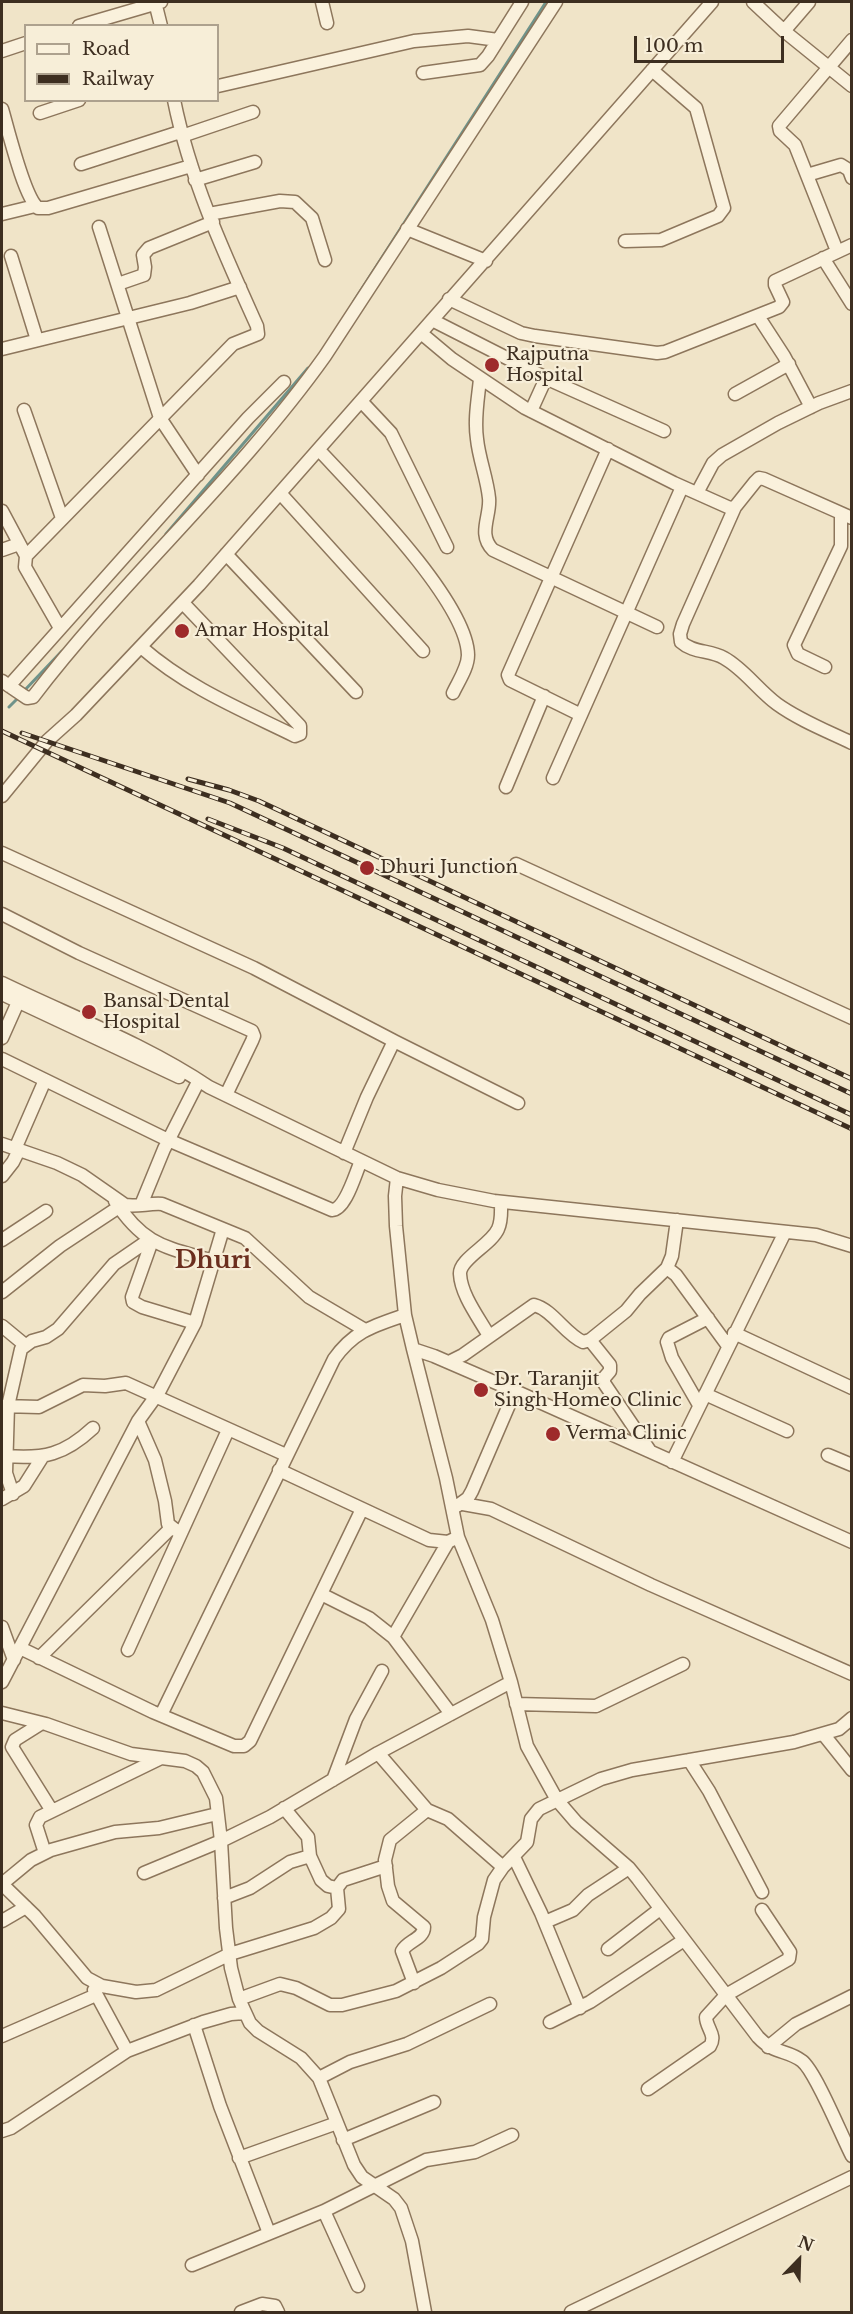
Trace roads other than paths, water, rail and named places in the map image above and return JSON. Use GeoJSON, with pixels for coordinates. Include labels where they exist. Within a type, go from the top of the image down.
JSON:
{"type":"FeatureCollection","features":[{"type":"Feature","properties":{"kind":"street"},"geometry":{"type":"LineString","coordinates":[[86,24],[157,2],[162,24]]}},
{"type":"Feature","properties":{"kind":"street"},"geometry":{"type":"LineString","coordinates":[[322,2],[327,23]]}},
{"type":"Feature","properties":{"kind":"street"},"geometry":{"type":"LineString","coordinates":[[423,73],[480,65],[522,2]]}},
{"type":"Feature","properties":{"kind":"street"},"geometry":{"type":"LineString","coordinates":[[284,382],[8,685],[27,698],[33,698],[68,652],[193,515],[295,398],[325,356],[556,2]]}},
{"type":"Feature","properties":{"kind":"street"},"geometry":{"type":"LineString","coordinates":[[2,796],[47,741],[76,715],[183,603],[712,2]]}},
{"type":"Feature","properties":{"kind":"street"},"geometry":{"type":"LineString","coordinates":[[753,2],[784,31],[852,86]]}},
{"type":"Feature","properties":{"kind":"street"},"geometry":{"type":"LineString","coordinates":[[784,31],[809,2]]}},
{"type":"Feature","properties":{"kind":"street"},"geometry":{"type":"LineString","coordinates":[[219,86],[414,40],[468,36],[498,40]]}},
{"type":"Feature","properties":{"kind":"street"},"geometry":{"type":"LineString","coordinates":[[837,251],[795,145],[780,131],[779,126],[852,40]]}},
{"type":"Feature","properties":{"kind":"street"},"geometry":{"type":"LineString","coordinates":[[2,51],[24,44]]}},
{"type":"Feature","properties":{"kind":"street"},"geometry":{"type":"LineString","coordinates":[[625,241],[662,240],[718,216],[724,208],[696,108],[652,70]]}},
{"type":"Feature","properties":{"kind":"street"},"geometry":{"type":"LineString","coordinates":[[40,113],[73,102]]}},
{"type":"Feature","properties":{"kind":"street"},"geometry":{"type":"LineString","coordinates":[[26,556],[233,344],[258,334],[257,326],[195,180],[174,102]]}},
{"type":"Feature","properties":{"kind":"street"},"geometry":{"type":"LineString","coordinates":[[2,109],[16,158],[35,206]]}},
{"type":"Feature","properties":{"kind":"street"},"geometry":{"type":"LineString","coordinates":[[81,164],[253,112]]}},
{"type":"Feature","properties":{"kind":"street"},"geometry":{"type":"LineString","coordinates":[[195,180],[255,162]]}},
{"type":"Feature","properties":{"kind":"street"},"geometry":{"type":"LineString","coordinates":[[807,175],[841,165],[849,170],[852,178]]}},
{"type":"Feature","properties":{"kind":"street"},"geometry":{"type":"LineString","coordinates":[[2,214],[35,206],[48,208],[191,166]]}},
{"type":"Feature","properties":{"kind":"street"},"geometry":{"type":"LineString","coordinates":[[118,284],[144,274],[143,255],[149,248],[211,218],[280,201],[295,202],[301,205],[312,218],[325,260]]}},
{"type":"Feature","properties":{"kind":"street"},"geometry":{"type":"LineString","coordinates":[[99,227],[160,418],[198,475]]}},
{"type":"Feature","properties":{"kind":"street"},"geometry":{"type":"LineString","coordinates":[[407,229],[486,261]]}},
{"type":"Feature","properties":{"kind":"street"},"geometry":{"type":"LineString","coordinates":[[449,299],[521,333],[657,353],[665,352],[782,305],[775,280],[852,245]]}},
{"type":"Feature","properties":{"kind":"street"},"geometry":{"type":"LineString","coordinates":[[11,256],[37,340]]}},
{"type":"Feature","properties":{"kind":"street"},"geometry":{"type":"LineString","coordinates":[[824,258],[852,304]]}},
{"type":"Feature","properties":{"kind":"street"},"geometry":{"type":"LineString","coordinates":[[2,349],[190,303],[240,286]]}},
{"type":"Feature","properties":{"kind":"street"},"geometry":{"type":"LineString","coordinates":[[758,316],[789,364],[810,407]]}},
{"type":"Feature","properties":{"kind":"street"},"geometry":{"type":"LineString","coordinates":[[432,320],[546,378],[664,431]]}},
{"type":"Feature","properties":{"kind":"street"},"geometry":{"type":"LineString","coordinates":[[421,333],[480,379],[531,411],[682,487],[730,508],[735,507]]}},
{"type":"Feature","properties":{"kind":"street"},"geometry":{"type":"LineString","coordinates":[[735,394],[789,364]]}},
{"type":"Feature","properties":{"kind":"street"},"geometry":{"type":"LineString","coordinates":[[531,411],[546,378]]}},
{"type":"Feature","properties":{"kind":"street"},"geometry":{"type":"LineString","coordinates":[[480,379],[476,417],[477,439],[489,496],[489,510],[485,526],[488,544],[493,550],[657,627]]}},
{"type":"Feature","properties":{"kind":"street"},"geometry":{"type":"LineString","coordinates":[[697,493],[713,463],[722,455],[810,407],[851,392]]}},
{"type":"Feature","properties":{"kind":"street"},"geometry":{"type":"LineString","coordinates":[[361,401],[391,433],[447,547]]}},
{"type":"Feature","properties":{"kind":"street"},"geometry":{"type":"LineString","coordinates":[[24,410],[62,518]]}},
{"type":"Feature","properties":{"kind":"street"},"geometry":{"type":"LineString","coordinates":[[581,714],[510,681],[507,675],[608,449]]}},
{"type":"Feature","properties":{"kind":"street"},"geometry":{"type":"LineString","coordinates":[[319,450],[400,538],[448,602],[460,624],[468,657],[453,693]]}},
{"type":"Feature","properties":{"kind":"street"},"geometry":{"type":"LineString","coordinates":[[825,667],[798,654],[794,645],[841,546],[846,516],[759,478],[735,507],[683,624],[680,634],[681,642],[689,649],[712,652],[724,657],[736,665],[777,704],[852,743]]}},
{"type":"Feature","properties":{"kind":"street"},"geometry":{"type":"LineString","coordinates":[[553,778],[682,487]]}},
{"type":"Feature","properties":{"kind":"street"},"geometry":{"type":"LineString","coordinates":[[280,494],[423,651]]}},
{"type":"Feature","properties":{"kind":"street"},"geometry":{"type":"LineString","coordinates":[[2,511],[26,556],[25,567],[60,628]]}},
{"type":"Feature","properties":{"kind":"street"},"geometry":{"type":"LineString","coordinates":[[2,550],[19,544]]}},
{"type":"Feature","properties":{"kind":"street"},"geometry":{"type":"LineString","coordinates":[[226,554],[356,692]]}},
{"type":"Feature","properties":{"kind":"street"},"geometry":{"type":"LineString","coordinates":[[141,647],[165,668],[193,686],[295,736],[300,735],[300,726],[183,603]]}},
{"type":"Feature","properties":{"kind":"street"},"geometry":{"type":"LineString","coordinates":[[506,787],[544,696]]}},
{"type":"Feature","properties":{"kind":"street"},"geometry":{"type":"LineString","coordinates":[[2,853],[254,968],[518,1103]]}},
{"type":"Feature","properties":{"kind":"street"},"geometry":{"type":"LineString","coordinates":[[516,864],[852,1018]]}},
{"type":"Feature","properties":{"kind":"street"},"geometry":{"type":"LineString","coordinates":[[2,914],[79,953],[252,1031],[254,1036],[252,1041],[226,1095]]}},
{"type":"Feature","properties":{"kind":"street"},"geometry":{"type":"LineString","coordinates":[[2,983],[187,1072],[203,1085]]}},
{"type":"Feature","properties":{"kind":"street"},"geometry":{"type":"LineString","coordinates":[[2,994],[226,1095],[397,1178],[470,1197],[501,1202],[816,1235],[852,1246]]}},
{"type":"Feature","properties":{"kind":"street"},"geometry":{"type":"LineString","coordinates":[[2,1038],[18,1002]]}},
{"type":"Feature","properties":{"kind":"street"},"geometry":{"type":"LineString","coordinates":[[344,1153],[367,1097],[394,1041]]}},
{"type":"Feature","properties":{"kind":"street"},"geometry":{"type":"LineString","coordinates":[[2,1059],[168,1140],[332,1210],[336,1210],[343,1204],[361,1161]]}},
{"type":"Feature","properties":{"kind":"street"},"geometry":{"type":"LineString","coordinates":[[2,1176],[13,1162],[45,1080]]}},
{"type":"Feature","properties":{"kind":"street"},"geometry":{"type":"LineString","coordinates":[[141,1205],[168,1140],[203,1085]]}},
{"type":"Feature","properties":{"kind":"street"},"geometry":{"type":"LineString","coordinates":[[2,1144],[57,1163],[82,1175],[116,1203],[138,1232],[150,1240],[213,1261]]}},
{"type":"Feature","properties":{"kind":"street"},"geometry":{"type":"LineString","coordinates":[[393,1637],[453,1539],[458,1506],[405,1315],[396,1226],[397,1178]]}},
{"type":"Feature","properties":{"kind":"street"},"geometry":{"type":"LineString","coordinates":[[489,1336],[470,1301],[460,1274],[462,1264],[478,1252],[497,1232],[501,1202]]}},
{"type":"Feature","properties":{"kind":"street"},"geometry":{"type":"LineString","coordinates":[[2,1292],[116,1203],[141,1205],[153,1203],[162,1204],[223,1229],[255,1245],[309,1297],[365,1330]]}},
{"type":"Feature","properties":{"kind":"street"},"geometry":{"type":"LineString","coordinates":[[2,1240],[46,1211]]}},
{"type":"Feature","properties":{"kind":"street"},"geometry":{"type":"LineString","coordinates":[[449,1362],[534,1305],[539,1306],[579,1340],[590,1340],[626,1311],[640,1294],[668,1268],[677,1220]]}},
{"type":"Feature","properties":{"kind":"street"},"geometry":{"type":"LineString","coordinates":[[2,1682],[138,1421],[156,1397],[195,1323],[223,1229]]}},
{"type":"Feature","properties":{"kind":"street"},"geometry":{"type":"LineString","coordinates":[[672,1462],[785,1232]]}},
{"type":"Feature","properties":{"kind":"street"},"geometry":{"type":"LineString","coordinates":[[150,1240],[132,1297],[133,1302],[142,1307],[195,1323]]}},
{"type":"Feature","properties":{"kind":"street"},"geometry":{"type":"LineString","coordinates":[[43,1456],[24,1486],[7,1496],[4,1450],[5,1406],[19,1355],[25,1345],[46,1337],[58,1329],[114,1264],[150,1240]]}},
{"type":"Feature","properties":{"kind":"street"},"geometry":{"type":"LineString","coordinates":[[668,1268],[676,1275],[728,1346]]}},
{"type":"Feature","properties":{"kind":"street"},"geometry":{"type":"LineString","coordinates":[[161,1715],[334,1359],[351,1338],[365,1330],[405,1315]]}},
{"type":"Feature","properties":{"kind":"street"},"geometry":{"type":"LineString","coordinates":[[699,1406],[666,1347],[669,1338],[708,1318]]}},
{"type":"Feature","properties":{"kind":"street"},"geometry":{"type":"LineString","coordinates":[[2,1326],[25,1345]]}},
{"type":"Feature","properties":{"kind":"street"},"geometry":{"type":"LineString","coordinates":[[734,1333],[852,1388]]}},
{"type":"Feature","properties":{"kind":"street"},"geometry":{"type":"LineString","coordinates":[[590,1340],[610,1365],[610,1371],[604,1378],[604,1383],[651,1451]]}},
{"type":"Feature","properties":{"kind":"street"},"geometry":{"type":"LineString","coordinates":[[413,1348],[651,1451],[852,1542]]}},
{"type":"Feature","properties":{"kind":"street"},"geometry":{"type":"LineString","coordinates":[[2,1370],[15,1370]]}},
{"type":"Feature","properties":{"kind":"street"},"geometry":{"type":"LineString","coordinates":[[5,1406],[39,1407],[82,1385],[105,1386],[121,1382],[133,1385],[286,1455]]}},
{"type":"Feature","properties":{"kind":"street"},"geometry":{"type":"LineString","coordinates":[[458,1506],[468,1498],[482,1471],[515,1391]]}},
{"type":"Feature","properties":{"kind":"street"},"geometry":{"type":"LineString","coordinates":[[705,1394],[787,1431]]}},
{"type":"Feature","properties":{"kind":"street"},"geometry":{"type":"LineString","coordinates":[[138,1421],[155,1460],[165,1500],[166,1520],[176,1530]]}},
{"type":"Feature","properties":{"kind":"street"},"geometry":{"type":"LineString","coordinates":[[4,1450],[43,1456],[78,1442],[93,1428]]}},
{"type":"Feature","properties":{"kind":"street"},"geometry":{"type":"LineString","coordinates":[[128,1650],[176,1530],[228,1430]]}},
{"type":"Feature","properties":{"kind":"street"},"geometry":{"type":"LineString","coordinates":[[828,1455],[852,1465]]}},
{"type":"Feature","properties":{"kind":"street"},"geometry":{"type":"LineString","coordinates":[[279,1470],[429,1540],[453,1539]]}},
{"type":"Feature","properties":{"kind":"street"},"geometry":{"type":"LineString","coordinates":[[458,1506],[491,1509],[651,1585],[852,1674]]}},
{"type":"Feature","properties":{"kind":"street"},"geometry":{"type":"LineString","coordinates":[[20,1648],[161,1715],[234,1746],[246,1745],[286,1668],[362,1509]]}},
{"type":"Feature","properties":{"kind":"street"},"geometry":{"type":"LineString","coordinates":[[39,1658],[176,1530]]}},
{"type":"Feature","properties":{"kind":"street"},"geometry":{"type":"LineString","coordinates":[[453,1539],[488,1607],[511,1682],[527,1746],[557,1800],[576,1822],[629,1868],[768,2047],[797,2058],[810,2069],[852,2156]]}},
{"type":"Feature","properties":{"kind":"street"},"geometry":{"type":"LineString","coordinates":[[321,1594],[362,1614],[393,1637],[451,1714]]}},
{"type":"Feature","properties":{"kind":"street"},"geometry":{"type":"LineString","coordinates":[[2,1627],[14,1660]]}},
{"type":"Feature","properties":{"kind":"street"},"geometry":{"type":"LineString","coordinates":[[516,1704],[596,1706],[683,1664]]}},
{"type":"Feature","properties":{"kind":"street"},"geometry":{"type":"LineString","coordinates":[[333,1780],[356,1719],[382,1671]]}},
{"type":"Feature","properties":{"kind":"street"},"geometry":{"type":"LineString","coordinates":[[144,1873],[221,1841],[511,1682]]}},
{"type":"Feature","properties":{"kind":"street"},"geometry":{"type":"LineString","coordinates":[[2,1713],[42,1723],[131,1754],[185,1761],[203,1772],[216,1798],[230,1954],[239,1999],[245,2013],[258,2031],[301,2058],[319,2078],[354,2165],[362,2177],[394,2199],[404,2215],[416,2258],[424,2313]]}},
{"type":"Feature","properties":{"kind":"street"},"geometry":{"type":"LineString","coordinates":[[239,1999],[280,1984],[296,1988],[320,2002],[336,2005],[396,1991],[414,1983],[478,1944],[482,1939],[484,1917],[494,1880],[503,1867],[528,1842],[529,1826],[533,1814],[601,1779],[632,1770],[824,1735],[838,1729],[852,1718]]}},
{"type":"Feature","properties":{"kind":"street"},"geometry":{"type":"LineString","coordinates":[[42,1723],[15,1740],[12,1747],[52,1811]]}},
{"type":"Feature","properties":{"kind":"street"},"geometry":{"type":"LineString","coordinates":[[824,1735],[852,1770]]}},
{"type":"Feature","properties":{"kind":"street"},"geometry":{"type":"LineString","coordinates":[[378,1753],[427,1810],[448,1819],[503,1867]]}},
{"type":"Feature","properties":{"kind":"street"},"geometry":{"type":"LineString","coordinates":[[45,1853],[36,1825],[40,1817],[162,1758]]}},
{"type":"Feature","properties":{"kind":"street"},"geometry":{"type":"LineString","coordinates":[[689,1760],[709,1791],[762,1892]]}},
{"type":"Feature","properties":{"kind":"street"},"geometry":{"type":"LineString","coordinates":[[284,1808],[308,1837],[310,1856],[321,1880],[328,1886],[337,1888]]}},
{"type":"Feature","properties":{"kind":"street"},"geometry":{"type":"LineString","coordinates":[[414,1983],[402,1951],[425,1929],[421,1923],[393,1901],[388,1886],[386,1866],[390,1840],[427,1810]]}},
{"type":"Feature","properties":{"kind":"street"},"geometry":{"type":"LineString","coordinates":[[127,2051],[87,1978],[26,1907],[2,1884],[31,1860],[45,1853],[115,1832],[159,1828],[217,1814]]}},
{"type":"Feature","properties":{"kind":"street"},"geometry":{"type":"LineString","coordinates":[[224,1898],[250,1888],[290,1862],[310,1856]]}},
{"type":"Feature","properties":{"kind":"street"},"geometry":{"type":"LineString","coordinates":[[514,1857],[545,1922],[580,2008]]}},
{"type":"Feature","properties":{"kind":"street"},"geometry":{"type":"LineString","coordinates":[[87,1978],[111,1988],[148,1992],[165,1986],[230,1954],[324,1923],[339,1909],[337,1888],[343,1880],[386,1866]]}},
{"type":"Feature","properties":{"kind":"street"},"geometry":{"type":"LineString","coordinates":[[545,1922],[573,1910],[588,1895],[629,1868]]}},
{"type":"Feature","properties":{"kind":"street"},"geometry":{"type":"LineString","coordinates":[[2,1921],[26,1907]]}},
{"type":"Feature","properties":{"kind":"street"},"geometry":{"type":"LineString","coordinates":[[608,1949],[660,1909]]}},
{"type":"Feature","properties":{"kind":"street"},"geometry":{"type":"LineString","coordinates":[[648,2089],[710,2046],[713,2040],[706,2017],[726,1995],[789,1959],[790,1952],[762,1910]]}},
{"type":"Feature","properties":{"kind":"street"},"geometry":{"type":"LineString","coordinates":[[550,2022],[580,2008],[684,1940]]}},
{"type":"Feature","properties":{"kind":"street"},"geometry":{"type":"LineString","coordinates":[[2,2036],[96,1995]]}},
{"type":"Feature","properties":{"kind":"street"},"geometry":{"type":"LineString","coordinates":[[768,2047],[796,2024],[852,1996]]}},
{"type":"Feature","properties":{"kind":"street"},"geometry":{"type":"LineString","coordinates":[[319,2078],[350,2062],[388,2052],[407,2044],[490,2004]]}},
{"type":"Feature","properties":{"kind":"street"},"geometry":{"type":"LineString","coordinates":[[2,2131],[11,2128],[127,2051],[194,2025],[231,2014],[245,2013]]}},
{"type":"Feature","properties":{"kind":"street"},"geometry":{"type":"LineString","coordinates":[[194,2025],[240,2158],[269,2233]]}},
{"type":"Feature","properties":{"kind":"street"},"geometry":{"type":"LineString","coordinates":[[343,2140],[434,2102]]}},
{"type":"Feature","properties":{"kind":"street"},"geometry":{"type":"LineString","coordinates":[[240,2158],[337,2123]]}},
{"type":"Feature","properties":{"kind":"street"},"geometry":{"type":"LineString","coordinates":[[192,2265],[324,2211],[426,2160],[475,2152],[512,2135]]}},
{"type":"Feature","properties":{"kind":"street"},"geometry":{"type":"LineString","coordinates":[[570,2313],[852,2177]]}},
{"type":"Feature","properties":{"kind":"street"},"geometry":{"type":"LineString","coordinates":[[324,2211],[358,2286]]}},
{"type":"Feature","properties":{"kind":"street"},"geometry":{"type":"LineString","coordinates":[[241,2313],[268,2304],[275,2306],[278,2313]]}},
{"type":"Feature","properties":{"kind":"waterway"},"geometry":{"type":"LineString","coordinates":[[354,301],[546,2]]}},
{"type":"Feature","properties":{"kind":"waterway"},"geometry":{"type":"LineString","coordinates":[[166,534],[308,368]]}},
{"type":"Feature","properties":{"kind":"waterway"},"geometry":{"type":"LineString","coordinates":[[23,692],[62,651]]}},
{"type":"Feature","properties":{"kind":"waterway"},"geometry":{"type":"LineString","coordinates":[[9,707],[19,697]]}},
{"type":"Feature","properties":{"kind":"railway"},"geometry":{"type":"LineString","coordinates":[[2,731],[852,1129]]}},
{"type":"Feature","properties":{"kind":"railway"},"geometry":{"type":"LineString","coordinates":[[22,733],[230,803],[852,1094]]}},
{"type":"Feature","properties":{"kind":"railway"},"geometry":{"type":"LineString","coordinates":[[188,779],[259,801],[852,1079]]}},
{"type":"Feature","properties":{"kind":"railway"},"geometry":{"type":"LineString","coordinates":[[208,819],[283,848],[852,1115]]}},
{"type":"Feature","properties":{"kind":"place","name":"Rajputna Hospital"},"geometry":{"type":"Point","coordinates":[492,365]}},
{"type":"Feature","properties":{"kind":"place","name":"Amar Hospital"},"geometry":{"type":"Point","coordinates":[182,631]}},
{"type":"Feature","properties":{"kind":"place","name":"Dhuri Junction"},"geometry":{"type":"Point","coordinates":[367,868]}},
{"type":"Feature","properties":{"kind":"place","name":"Bansal Dental Hospital"},"geometry":{"type":"Point","coordinates":[89,1012]}},
{"type":"Feature","properties":{"kind":"place","name":"Dr. Taranjit Singh Homeo Clinic"},"geometry":{"type":"Point","coordinates":[481,1390]}},
{"type":"Feature","properties":{"kind":"place","name":"Verma Clinic"},"geometry":{"type":"Point","coordinates":[553,1434]}},
{"type":"Feature","properties":{"kind":"district","name":"Dhuri"},"geometry":{"type":"Point","coordinates":[213,1261]}}]}
